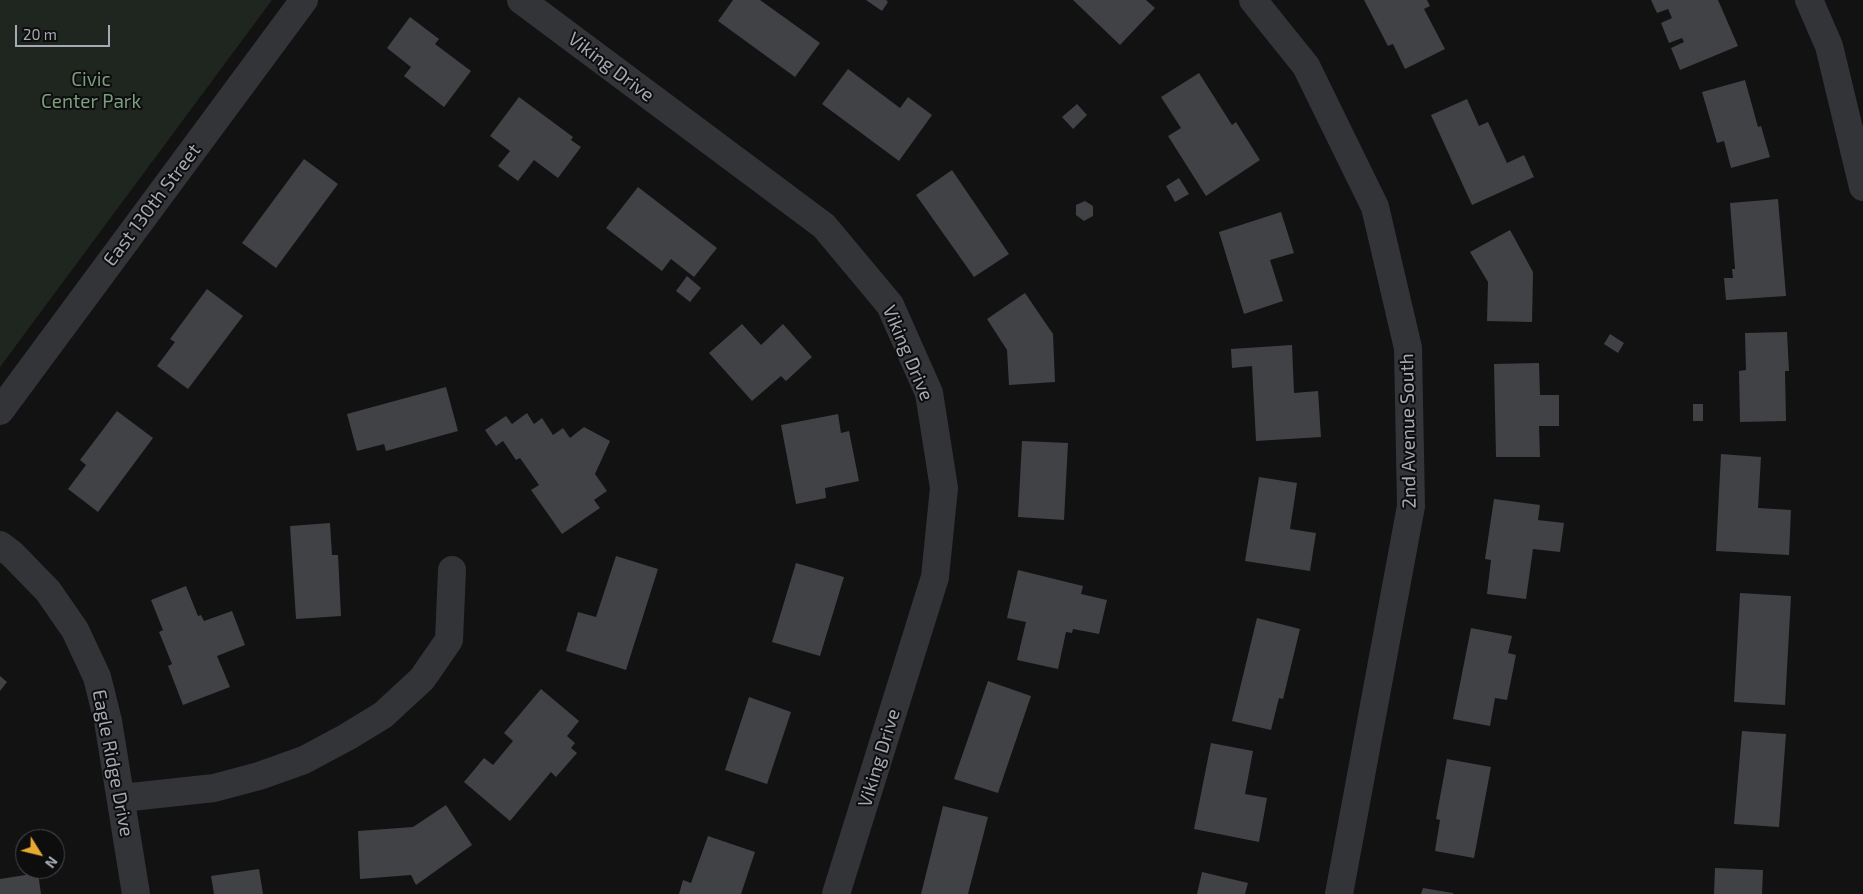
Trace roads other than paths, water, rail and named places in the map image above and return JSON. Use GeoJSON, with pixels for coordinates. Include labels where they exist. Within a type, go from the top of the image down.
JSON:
{"type":"FeatureCollection","features":[{"type":"Feature","properties":{"kind":"street","name":"East 130th Street"},"geometry":{"type":"LineString","coordinates":[[0,411],[304,0]]}},
{"type":"Feature","properties":{"kind":"street","name":"Viking Drive"},"geometry":{"type":"LineString","coordinates":[[521,0],[824,226],[890,305],[929,393],[944,488],[935,577],[836,894]]}},
{"type":"Feature","properties":{"kind":"street","name":"2nd Avenue South"},"geometry":{"type":"LineString","coordinates":[[1253,0],[1306,66],[1375,208],[1408,348],[1412,506],[1339,894]]}},
{"type":"Feature","properties":{"kind":"street"},"geometry":{"type":"LineString","coordinates":[[1809,0],[1829,46],[1863,187]]}},
{"type":"Feature","properties":{"kind":"street","name":"Eagle Ridge Drive"},"geometry":{"type":"LineString","coordinates":[[0,545],[12,554],[48,592],[75,630],[97,677],[108,721],[122,798],[136,894]]}},
{"type":"Feature","properties":{"kind":"street"},"geometry":{"type":"LineString","coordinates":[[122,798],[214,788],[260,776],[304,760],[347,737],[382,715],[422,679],[449,640],[452,570]]}},
{"type":"Feature","properties":{"kind":"park label","name":"Civic Center Park"},"geometry":{"type":"Point","coordinates":[91,91]}}]}
